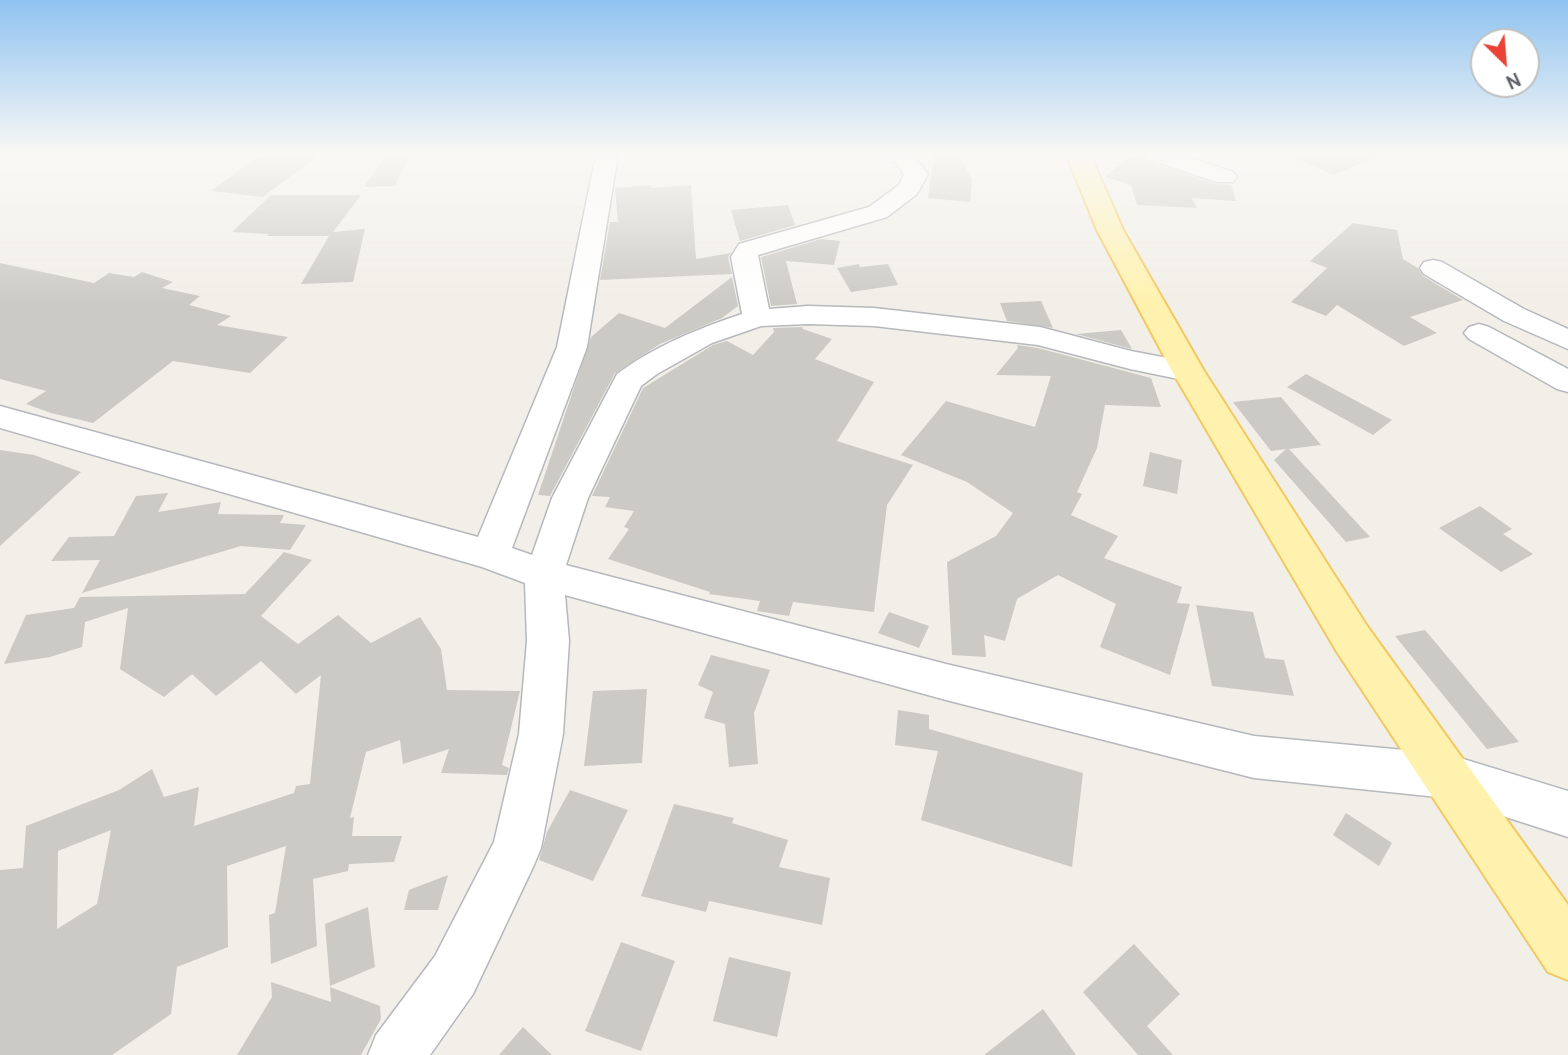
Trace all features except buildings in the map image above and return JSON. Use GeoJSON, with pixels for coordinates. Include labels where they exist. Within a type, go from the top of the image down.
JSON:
{"type":"FeatureCollection","features":[{"type":"Feature","properties":{"kind":"main road"},"geometry":{"type":"LineString","coordinates":[[1099,203],[1110,230],[1188,371],[1352,639],[1568,953]]}},
{"type":"Feature","properties":{"kind":"street"},"geometry":{"type":"LineString","coordinates":[[490,555],[572,346],[598,203]]}},
{"type":"Feature","properties":{"kind":"street"},"geometry":{"type":"LineString","coordinates":[[757,318],[744,257],[748,250],[878,212],[890,203]]}},
{"type":"Feature","properties":{"kind":"street"},"geometry":{"type":"LineString","coordinates":[[1433,268],[1492,304],[1568,340]]}},
{"type":"Feature","properties":{"kind":"street"},"geometry":{"type":"LineString","coordinates":[[396,1055],[454,975],[517,848],[541,734],[548,641],[544,574],[570,498],[628,381],[646,367],[702,337],[757,318],[808,315],[874,317],[1040,336],[1130,360],[1188,371]]}},
{"type":"Feature","properties":{"kind":"street"},"geometry":{"type":"LineString","coordinates":[[1479,333],[1568,382]]}},
{"type":"Feature","properties":{"kind":"street"},"geometry":{"type":"LineString","coordinates":[[0,417],[490,555],[544,574],[946,682],[1254,757],[1447,776],[1568,814]]}}]}
